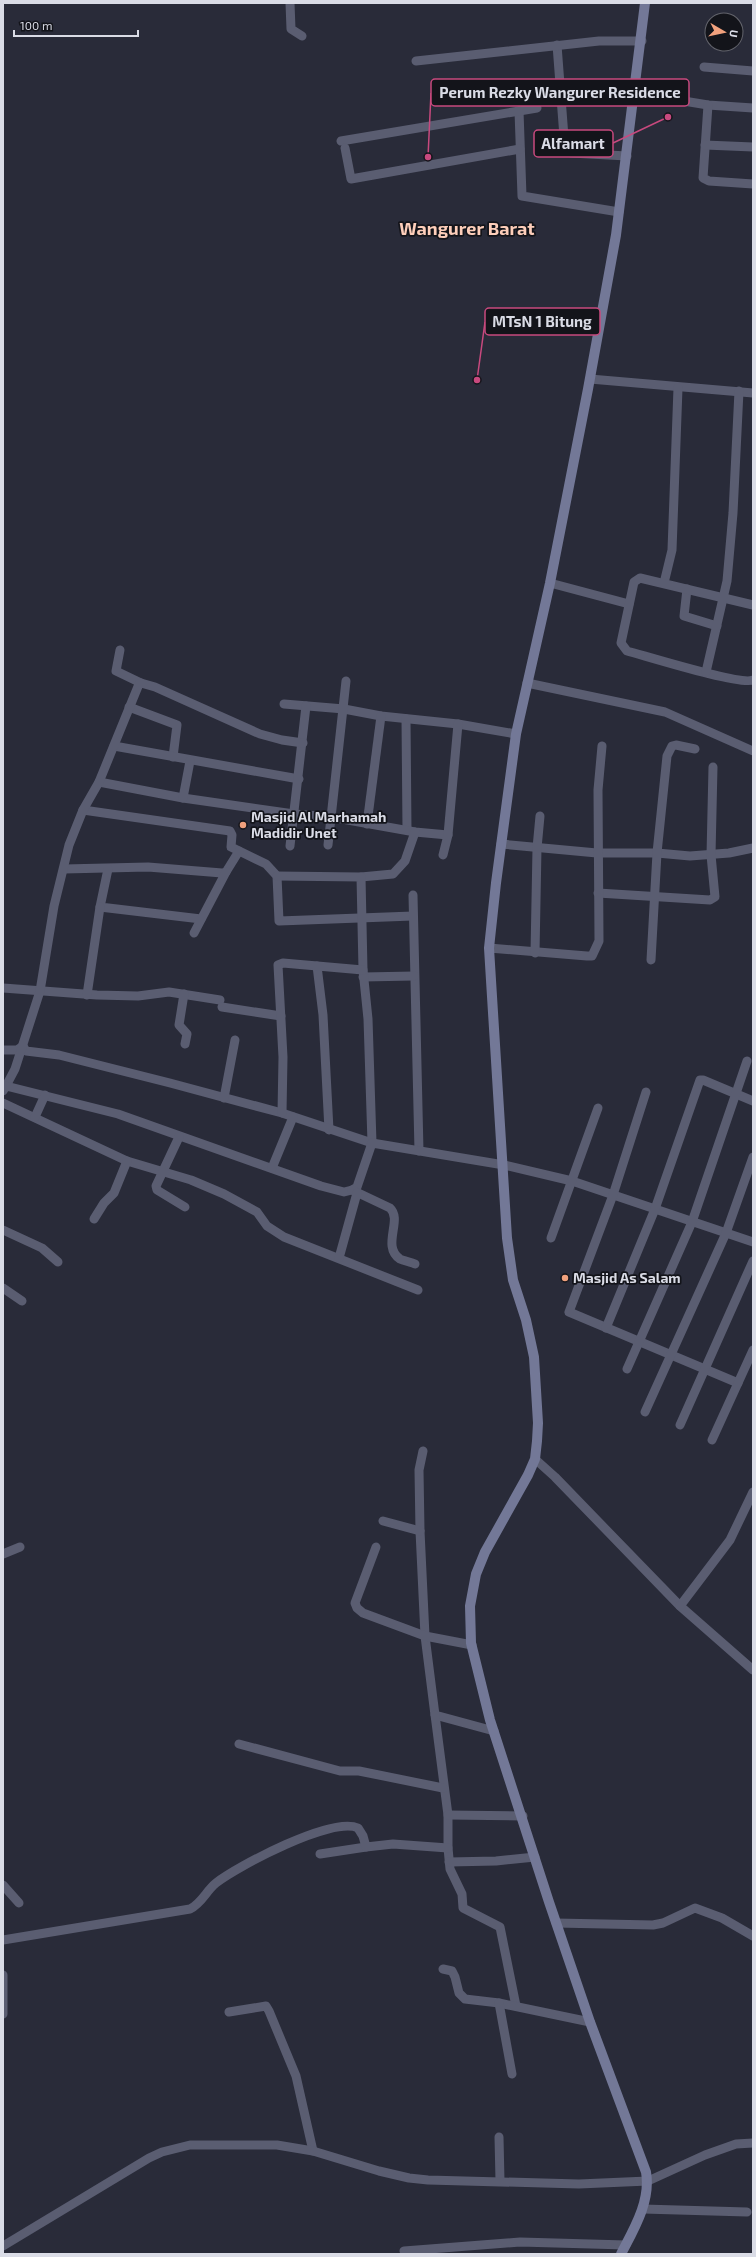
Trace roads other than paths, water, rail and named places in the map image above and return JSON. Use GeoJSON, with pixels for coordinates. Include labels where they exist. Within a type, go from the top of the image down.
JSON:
{"type":"FeatureCollection","features":[{"type":"Feature","properties":{"kind":"street"},"geometry":{"type":"LineString","coordinates":[[290,3],[292,28],[302,36]]}},
{"type":"Feature","properties":{"kind":"street"},"geometry":{"type":"LineString","coordinates":[[621,2254],[643,2209],[648,2181],[633,2134],[590,2022],[556,1923],[523,1816],[494,1731],[472,1645],[470,1606],[476,1574],[485,1552],[518,1495],[535,1458],[538,1423],[534,1362],[526,1320],[513,1280],[508,1238],[489,948],[516,734],[550,583],[590,379],[619,212],[642,41],[645,3]]}},
{"type":"Feature","properties":{"kind":"street"},"geometry":{"type":"LineString","coordinates":[[416,62],[599,41],[642,41]]}},
{"type":"Feature","properties":{"kind":"street"},"geometry":{"type":"LineString","coordinates":[[557,45],[565,150],[571,153],[627,156]]}},
{"type":"Feature","properties":{"kind":"street"},"geometry":{"type":"LineString","coordinates":[[704,67],[753,71]]}},
{"type":"Feature","properties":{"kind":"street"},"geometry":{"type":"LineString","coordinates":[[635,93],[708,105],[753,108]]}},
{"type":"Feature","properties":{"kind":"street"},"geometry":{"type":"LineString","coordinates":[[708,105],[702,174],[704,180],[753,184]]}},
{"type":"Feature","properties":{"kind":"street"},"geometry":{"type":"LineString","coordinates":[[520,150],[351,179],[343,144],[537,108]]}},
{"type":"Feature","properties":{"kind":"street"},"geometry":{"type":"LineString","coordinates":[[519,111],[522,196],[619,212]]}},
{"type":"Feature","properties":{"kind":"street"},"geometry":{"type":"LineString","coordinates":[[705,145],[753,147]]}},
{"type":"Feature","properties":{"kind":"street"},"geometry":{"type":"LineString","coordinates":[[590,379],[678,388],[753,393]]}},
{"type":"Feature","properties":{"kind":"street"},"geometry":{"type":"LineString","coordinates":[[664,583],[672,550],[678,388]]}},
{"type":"Feature","properties":{"kind":"street"},"geometry":{"type":"LineString","coordinates":[[706,672],[724,598],[733,513],[740,391]]}},
{"type":"Feature","properties":{"kind":"street"},"geometry":{"type":"LineString","coordinates":[[753,605],[643,578],[636,579],[620,643],[624,649],[706,672],[742,682],[753,680]]}},
{"type":"Feature","properties":{"kind":"street"},"geometry":{"type":"LineString","coordinates":[[550,583],[629,604]]}},
{"type":"Feature","properties":{"kind":"street"},"geometry":{"type":"LineString","coordinates":[[688,589],[684,616],[717,626]]}},
{"type":"Feature","properties":{"kind":"street"},"geometry":{"type":"LineString","coordinates":[[120,650],[116,671],[260,734],[282,740],[303,743]]}},
{"type":"Feature","properties":{"kind":"street"},"geometry":{"type":"LineString","coordinates":[[328,845],[346,681]]}},
{"type":"Feature","properties":{"kind":"street"},"geometry":{"type":"LineString","coordinates":[[141,683],[136,688],[99,782],[83,810],[69,845],[54,906],[40,991],[15,1068],[5,1088],[45,1095],[118,1114],[179,1137],[321,1186],[344,1192],[355,1192],[394,1212],[396,1217],[392,1236],[394,1249],[400,1258],[415,1264]]}},
{"type":"Feature","properties":{"kind":"street"},"geometry":{"type":"LineString","coordinates":[[527,683],[665,712],[753,750]]}},
{"type":"Feature","properties":{"kind":"street"},"geometry":{"type":"LineString","coordinates":[[284,704],[344,709],[381,716],[458,724],[516,734]]}},
{"type":"Feature","properties":{"kind":"street"},"geometry":{"type":"LineString","coordinates":[[290,846],[299,779],[306,706]]}},
{"type":"Feature","properties":{"kind":"street"},"geometry":{"type":"LineString","coordinates":[[129,707],[177,726],[173,757]]}},
{"type":"Feature","properties":{"kind":"street"},"geometry":{"type":"LineString","coordinates":[[367,824],[381,716]]}},
{"type":"Feature","properties":{"kind":"street"},"geometry":{"type":"LineString","coordinates":[[277,876],[361,877],[393,874],[405,861],[411,831],[406,719]]}},
{"type":"Feature","properties":{"kind":"street"},"geometry":{"type":"LineString","coordinates":[[443,855],[448,835],[458,724]]}},
{"type":"Feature","properties":{"kind":"street"},"geometry":{"type":"LineString","coordinates":[[651,960],[657,853],[667,756],[672,746],[676,745],[695,748]]}},
{"type":"Feature","properties":{"kind":"street"},"geometry":{"type":"LineString","coordinates":[[114,746],[190,761],[299,779]]}},
{"type":"Feature","properties":{"kind":"street"},"geometry":{"type":"LineString","coordinates":[[489,948],[535,953],[592,956],[599,941],[597,853],[598,790],[602,746]]}},
{"type":"Feature","properties":{"kind":"street"},"geometry":{"type":"LineString","coordinates":[[183,798],[190,761]]}},
{"type":"Feature","properties":{"kind":"street"},"geometry":{"type":"LineString","coordinates":[[598,893],[655,898],[712,899],[715,892],[711,855],[713,767]]}},
{"type":"Feature","properties":{"kind":"street"},"geometry":{"type":"LineString","coordinates":[[99,782],[183,798],[294,814],[332,817],[411,831],[448,835]]}},
{"type":"Feature","properties":{"kind":"street"},"geometry":{"type":"LineString","coordinates":[[83,810],[227,830],[232,835],[231,847],[266,864],[277,876],[279,921],[413,916]]}},
{"type":"Feature","properties":{"kind":"street"},"geometry":{"type":"LineString","coordinates":[[535,953],[537,848],[540,816]]}},
{"type":"Feature","properties":{"kind":"street"},"geometry":{"type":"LineString","coordinates":[[501,844],[597,853],[711,855],[753,848]]}},
{"type":"Feature","properties":{"kind":"street"},"geometry":{"type":"LineString","coordinates":[[194,933],[226,872],[239,851]]}},
{"type":"Feature","properties":{"kind":"street"},"geometry":{"type":"LineString","coordinates":[[64,869],[154,868],[226,872]]}},
{"type":"Feature","properties":{"kind":"street"},"geometry":{"type":"LineString","coordinates":[[87,995],[100,907],[108,869]]}},
{"type":"Feature","properties":{"kind":"street"},"geometry":{"type":"LineString","coordinates":[[340,1258],[355,1192],[362,1178],[372,1143],[368,1019],[363,973],[361,877]]}},
{"type":"Feature","properties":{"kind":"street"},"geometry":{"type":"LineString","coordinates":[[413,895],[419,1152]]}},
{"type":"Feature","properties":{"kind":"street"},"geometry":{"type":"LineString","coordinates":[[100,907],[201,919]]}},
{"type":"Feature","properties":{"kind":"street"},"geometry":{"type":"LineString","coordinates":[[282,1113],[281,1016],[278,965],[283,962],[363,973],[414,976]]}},
{"type":"Feature","properties":{"kind":"street"},"geometry":{"type":"LineString","coordinates":[[317,966],[323,1015],[329,1130]]}},
{"type":"Feature","properties":{"kind":"street"},"geometry":{"type":"LineString","coordinates":[[3,988],[87,995],[138,996],[169,992],[281,1016]]}},
{"type":"Feature","properties":{"kind":"street"},"geometry":{"type":"LineString","coordinates":[[184,994],[179,1025],[187,1034],[185,1044]]}},
{"type":"Feature","properties":{"kind":"street"},"geometry":{"type":"LineString","coordinates":[[224,1098],[235,1040]]}},
{"type":"Feature","properties":{"kind":"street"},"geometry":{"type":"LineString","coordinates":[[3,1050],[17,1050],[22,1046]]}},
{"type":"Feature","properties":{"kind":"street"},"geometry":{"type":"LineString","coordinates":[[22,1046],[26,1051],[59,1055],[282,1113],[329,1130],[372,1143],[504,1165],[572,1181],[753,1242]]}},
{"type":"Feature","properties":{"kind":"street"},"geometry":{"type":"LineString","coordinates":[[627,1369],[692,1222],[735,1094],[748,1061]]}},
{"type":"Feature","properties":{"kind":"street"},"geometry":{"type":"LineString","coordinates":[[606,1328],[655,1209],[700,1080],[753,1101]]}},
{"type":"Feature","properties":{"kind":"street"},"geometry":{"type":"LineString","coordinates":[[646,1092],[613,1195],[568,1308],[571,1314],[705,1368],[738,1383]]}},
{"type":"Feature","properties":{"kind":"street"},"geometry":{"type":"LineString","coordinates":[[35,1117],[45,1095]]}},
{"type":"Feature","properties":{"kind":"street"},"geometry":{"type":"LineString","coordinates":[[3,1103],[127,1161],[190,1180],[248,1206],[257,1212],[267,1226],[280,1235],[418,1290]]}},
{"type":"Feature","properties":{"kind":"street"},"geometry":{"type":"LineString","coordinates":[[551,1238],[598,1108]]}},
{"type":"Feature","properties":{"kind":"street"},"geometry":{"type":"LineString","coordinates":[[272,1168],[293,1117]]}},
{"type":"Feature","properties":{"kind":"street"},"geometry":{"type":"LineString","coordinates":[[179,1137],[164,1172],[156,1184],[156,1189],[185,1207]]}},
{"type":"Feature","properties":{"kind":"street"},"geometry":{"type":"LineString","coordinates":[[645,1412],[726,1233],[753,1157]]}},
{"type":"Feature","properties":{"kind":"street"},"geometry":{"type":"LineString","coordinates":[[94,1220],[104,1203],[114,1193],[127,1161]]}},
{"type":"Feature","properties":{"kind":"street"},"geometry":{"type":"LineString","coordinates":[[3,1230],[42,1248],[58,1262]]}},
{"type":"Feature","properties":{"kind":"street"},"geometry":{"type":"LineString","coordinates":[[680,1425],[753,1261]]}},
{"type":"Feature","properties":{"kind":"street"},"geometry":{"type":"LineString","coordinates":[[3,1288],[22,1301]]}},
{"type":"Feature","properties":{"kind":"street"},"geometry":{"type":"LineString","coordinates":[[712,1440],[753,1350]]}},
{"type":"Feature","properties":{"kind":"street"},"geometry":{"type":"LineString","coordinates":[[423,1451],[419,1470],[420,1531],[425,1636],[448,1815],[448,1848],[450,1868],[462,1894],[463,1908],[500,1927],[516,2006]]}},
{"type":"Feature","properties":{"kind":"street"},"geometry":{"type":"LineString","coordinates":[[535,1458],[680,1606],[753,1670]]}},
{"type":"Feature","properties":{"kind":"street"},"geometry":{"type":"LineString","coordinates":[[680,1606],[730,1540],[753,1492]]}},
{"type":"Feature","properties":{"kind":"street"},"geometry":{"type":"LineString","coordinates":[[383,1521],[420,1531]]}},
{"type":"Feature","properties":{"kind":"street"},"geometry":{"type":"LineString","coordinates":[[3,1554],[20,1547]]}},
{"type":"Feature","properties":{"kind":"street"},"geometry":{"type":"LineString","coordinates":[[376,1547],[355,1603],[356,1606],[363,1613],[425,1636],[472,1645]]}},
{"type":"Feature","properties":{"kind":"street"},"geometry":{"type":"LineString","coordinates":[[435,1715],[494,1731]]}},
{"type":"Feature","properties":{"kind":"street"},"geometry":{"type":"LineString","coordinates":[[239,1744],[340,1771],[359,1771],[444,1788]]}},
{"type":"Feature","properties":{"kind":"street"},"geometry":{"type":"LineString","coordinates":[[448,1815],[523,1816]]}},
{"type":"Feature","properties":{"kind":"street"},"geometry":{"type":"LineString","coordinates":[[3,1940],[190,1909],[199,1904],[214,1884],[256,1858],[295,1841],[334,1829],[351,1826],[358,1828],[363,1836],[366,1847]]}},
{"type":"Feature","properties":{"kind":"street"},"geometry":{"type":"LineString","coordinates":[[320,1854],[393,1844],[448,1848]]}},
{"type":"Feature","properties":{"kind":"street"},"geometry":{"type":"LineString","coordinates":[[449,1862],[496,1861],[535,1857]]}},
{"type":"Feature","properties":{"kind":"street"},"geometry":{"type":"LineString","coordinates":[[3,1885],[19,1903]]}},
{"type":"Feature","properties":{"kind":"street"},"geometry":{"type":"LineString","coordinates":[[556,1923],[653,1925],[663,1923],[695,1908],[722,1918],[753,1936]]}},
{"type":"Feature","properties":{"kind":"street"},"geometry":{"type":"LineString","coordinates":[[443,1969],[452,1971],[459,1993],[465,1999],[516,2006],[590,2022]]}},
{"type":"Feature","properties":{"kind":"street"},"geometry":{"type":"LineString","coordinates":[[3,1975],[3,2014]]}},
{"type":"Feature","properties":{"kind":"street"},"geometry":{"type":"LineString","coordinates":[[499,2003],[512,2074]]}},
{"type":"Feature","properties":{"kind":"street"},"geometry":{"type":"LineString","coordinates":[[229,2012],[266,2006],[269,2010],[296,2076],[313,2151]]}},
{"type":"Feature","properties":{"kind":"street"},"geometry":{"type":"LineString","coordinates":[[499,2137],[500,2181]]}},
{"type":"Feature","properties":{"kind":"street"},"geometry":{"type":"LineString","coordinates":[[3,2246],[162,2152],[178,2147],[202,2145],[277,2145],[313,2151],[379,2171],[409,2178],[428,2180],[579,2184],[648,2181],[705,2155],[736,2144],[753,2143]]}},
{"type":"Feature","properties":{"kind":"street"},"geometry":{"type":"LineString","coordinates":[[643,2209],[747,2212]]}},
{"type":"Feature","properties":{"kind":"street"},"geometry":{"type":"LineString","coordinates":[[404,2251],[418,2252],[528,2242],[626,2245]]}},
{"type":"Feature","properties":{"kind":"place","name":"Alfamart"},"geometry":{"type":"Point","coordinates":[668,117]}},
{"type":"Feature","properties":{"kind":"place","name":"Perum Rezky Wangurer Residence"},"geometry":{"type":"Point","coordinates":[428,157]}},
{"type":"Feature","properties":{"kind":"place","name":"MTsN 1 Bitung"},"geometry":{"type":"Point","coordinates":[477,380]}},
{"type":"Feature","properties":{"kind":"place","name":"Masjid Al Marhamah Madidir Unet"},"geometry":{"type":"Point","coordinates":[243,825]}},
{"type":"Feature","properties":{"kind":"place","name":"Masjid As Salam"},"geometry":{"type":"Point","coordinates":[565,1278]}},
{"type":"Feature","properties":{"kind":"district","name":"Wangurer Barat"},"geometry":{"type":"Point","coordinates":[467,229]}}]}
